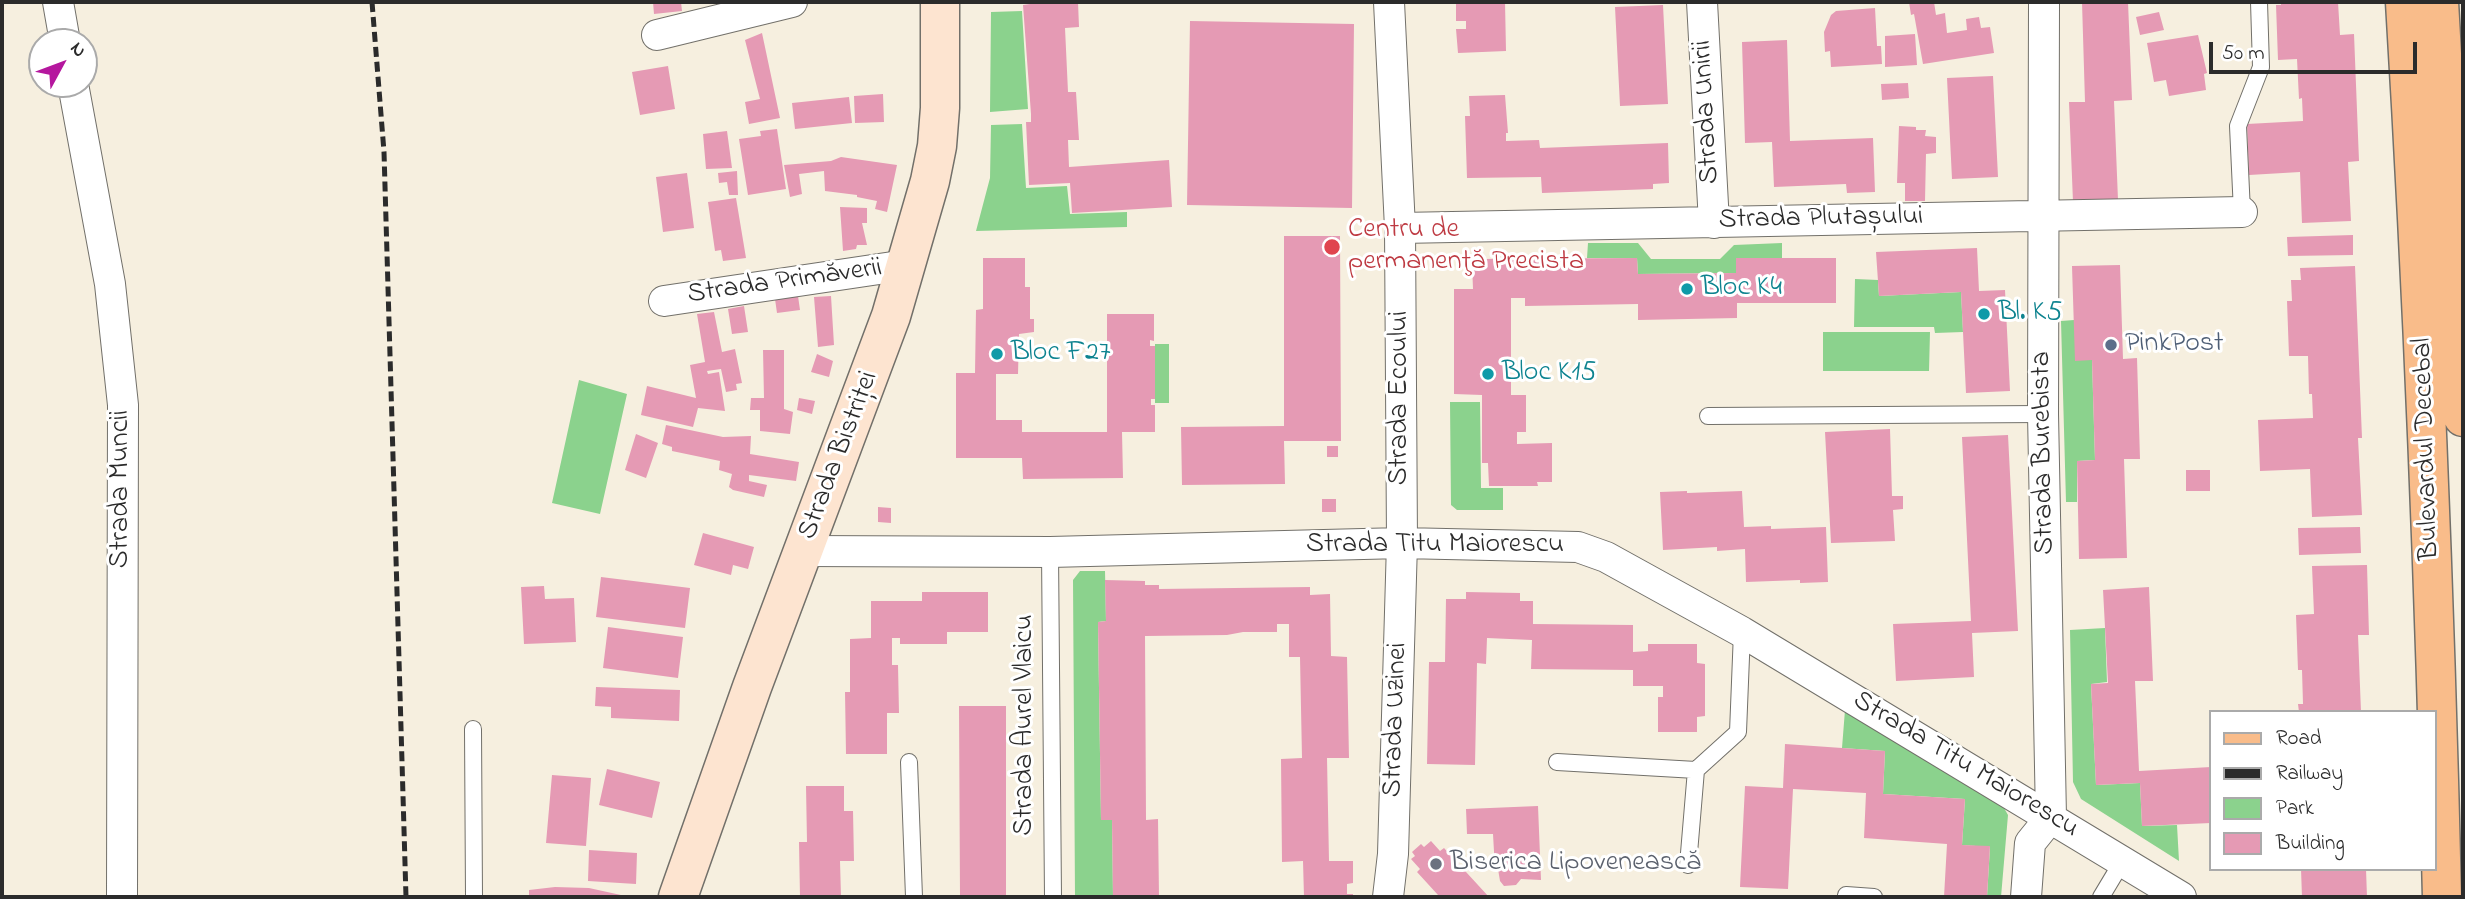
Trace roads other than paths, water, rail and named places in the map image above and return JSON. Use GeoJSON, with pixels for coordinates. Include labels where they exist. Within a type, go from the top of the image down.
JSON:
{"type":"FeatureCollection","features":[{"type":"Feature","properties":{"kind":"main road","name":"Strada Bistriței"},"geometry":{"type":"LineString","coordinates":[[678,897],[752,687],[882,346],[906,265],[937,146],[940,108],[940,2]]}},
{"type":"Feature","properties":{"kind":"main road","name":"Bulevardul Decebal"},"geometry":{"type":"LineString","coordinates":[[2406,2],[2424,338],[2437,675],[2442,897]]}},
{"type":"Feature","properties":{"kind":"main road","name":"Bulevardul Decebal"},"geometry":{"type":"LineString","coordinates":[[2439,2],[2463,417]]}},
{"type":"Feature","properties":{"kind":"street"},"geometry":{"type":"LineString","coordinates":[[58,2],[63,28]]}},
{"type":"Feature","properties":{"kind":"street"},"geometry":{"type":"LineString","coordinates":[[657,35],[793,2]]}},
{"type":"Feature","properties":{"kind":"street","name":"Strada Ecoului"},"geometry":{"type":"LineString","coordinates":[[1389,2],[1400,228],[1402,543]]}},
{"type":"Feature","properties":{"kind":"street","name":"Strada Unirii"},"geometry":{"type":"LineString","coordinates":[[1702,2],[1714,223]]}},
{"type":"Feature","properties":{"kind":"street","name":"Strada Burebista"},"geometry":{"type":"LineString","coordinates":[[2044,2],[2043,414],[2051,817]]}},
{"type":"Feature","properties":{"kind":"street","name":"Strada Muncii"},"geometry":{"type":"LineString","coordinates":[[76,98],[110,284],[123,405],[122,897]]}},
{"type":"Feature","properties":{"kind":"street","name":"Strada Plutașului"},"geometry":{"type":"LineString","coordinates":[[1400,228],[2242,212]]}},
{"type":"Feature","properties":{"kind":"street","name":"Strada Primăverii"},"geometry":{"type":"LineString","coordinates":[[664,301],[906,265]]}},
{"type":"Feature","properties":{"kind":"street","name":"Strada Titu Maiorescu"},"geometry":{"type":"LineString","coordinates":[[804,551],[1051,552],[1402,543],[1578,547],[1605,557],[1742,632],[2181,897]]}},
{"type":"Feature","properties":{"kind":"street","name":"Strada Uzinei"},"geometry":{"type":"LineString","coordinates":[[1388,897],[1393,854],[1402,543]]}},
{"type":"Feature","properties":{"kind":"street"},"geometry":{"type":"LineString","coordinates":[[2026,897],[2030,843],[2051,817]]}},
{"type":"Feature","properties":{"kind":"lane"},"geometry":{"type":"LineString","coordinates":[[2242,212],[2238,126],[2261,67],[2259,2]]}},
{"type":"Feature","properties":{"kind":"lane"},"geometry":{"type":"LineString","coordinates":[[1708,416],[2043,414]]}},
{"type":"Feature","properties":{"kind":"lane","name":"Strada Aurel Vlaicu"},"geometry":{"type":"LineString","coordinates":[[1051,552],[1054,897]]}},
{"type":"Feature","properties":{"kind":"lane"},"geometry":{"type":"LineString","coordinates":[[1688,865],[1696,770],[1738,732],[1742,632]]}},
{"type":"Feature","properties":{"kind":"lane"},"geometry":{"type":"LineString","coordinates":[[473,729],[474,897]]}},
{"type":"Feature","properties":{"kind":"lane"},"geometry":{"type":"LineString","coordinates":[[909,762],[914,897]]}},
{"type":"Feature","properties":{"kind":"lane"},"geometry":{"type":"LineString","coordinates":[[1557,762],[1696,770]]}},
{"type":"Feature","properties":{"kind":"lane"},"geometry":{"type":"LineString","coordinates":[[2101,897],[2122,862]]}},
{"type":"Feature","properties":{"kind":"lane"},"geometry":{"type":"LineString","coordinates":[[1846,895],[1874,897]]}},
{"type":"Feature","properties":{"kind":"railway"},"geometry":{"type":"LineString","coordinates":[[372,2],[384,152],[406,897]]}},
{"type":"Feature","properties":{"kind":"place","name":"Centru de permanenţă Precista"},"geometry":{"type":"Point","coordinates":[1332,247]}},
{"type":"Feature","properties":{"kind":"place","name":"Bloc K4"},"geometry":{"type":"Point","coordinates":[1687,289]}},
{"type":"Feature","properties":{"kind":"place","name":"Bl. K5"},"geometry":{"type":"Point","coordinates":[1984,314]}},
{"type":"Feature","properties":{"kind":"place","name":"PinkPost"},"geometry":{"type":"Point","coordinates":[2111,345]}},
{"type":"Feature","properties":{"kind":"place","name":"Bloc F27"},"geometry":{"type":"Point","coordinates":[997,354]}},
{"type":"Feature","properties":{"kind":"place","name":"Bloc K15"},"geometry":{"type":"Point","coordinates":[1488,374]}},
{"type":"Feature","properties":{"kind":"place","name":"Biserica Lipovenească"},"geometry":{"type":"Point","coordinates":[1436,864]}}]}
